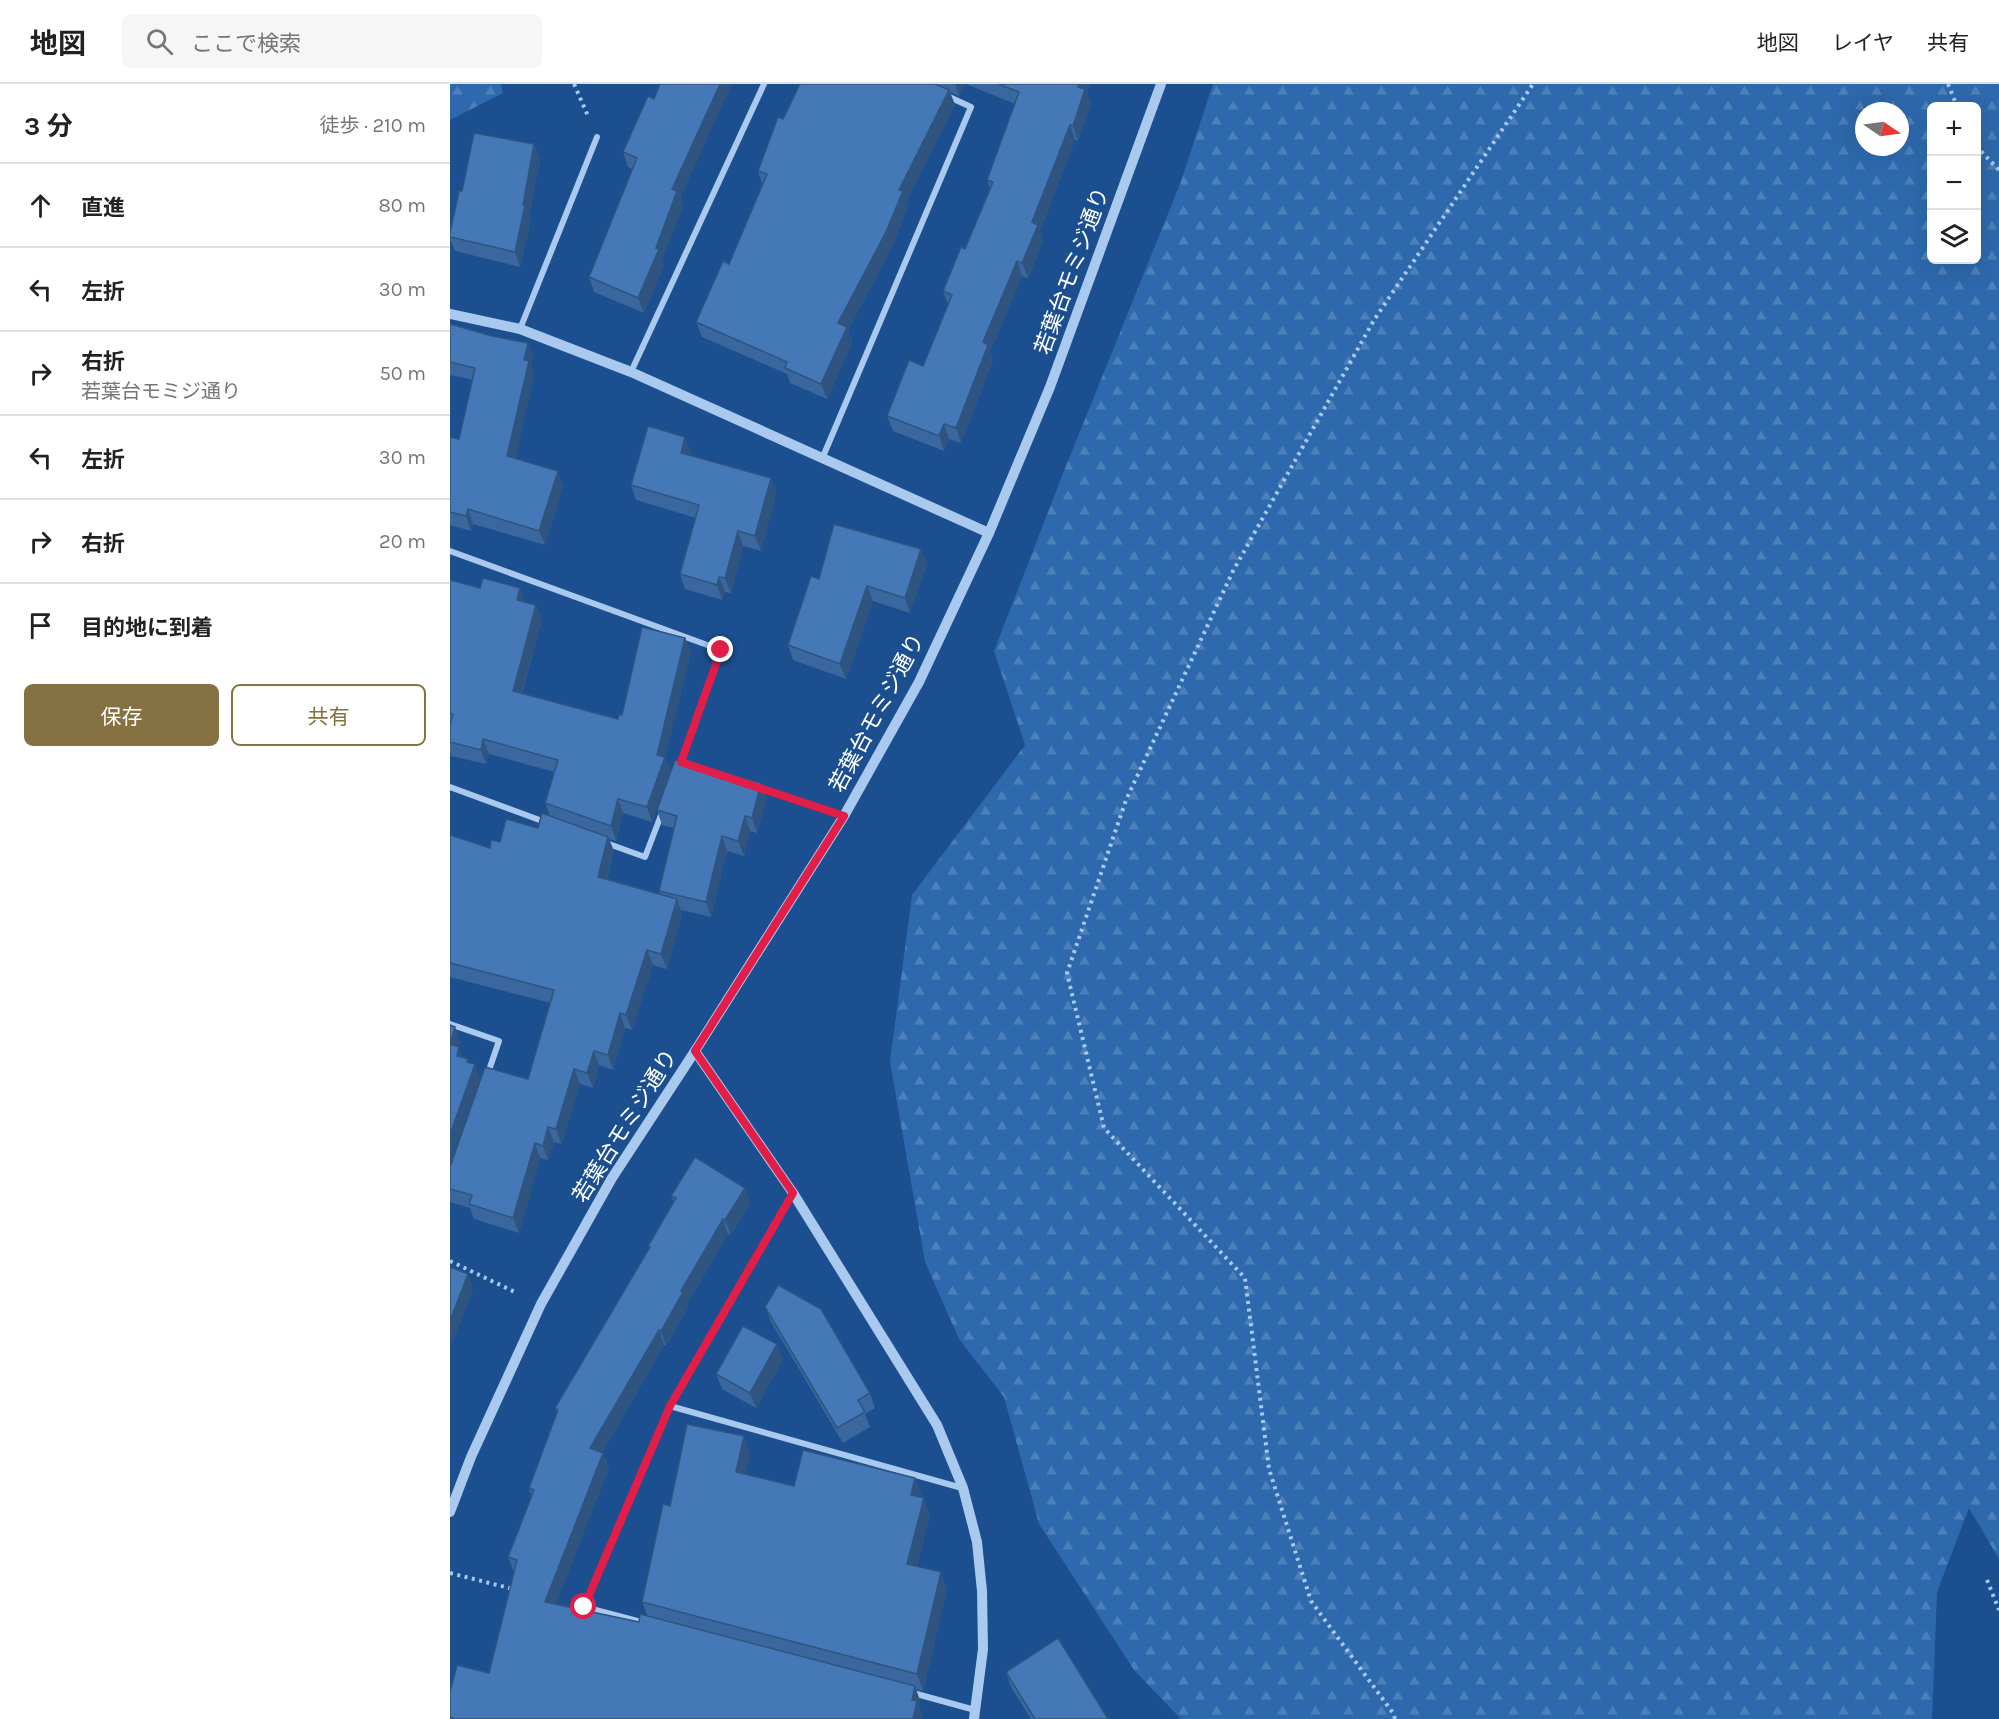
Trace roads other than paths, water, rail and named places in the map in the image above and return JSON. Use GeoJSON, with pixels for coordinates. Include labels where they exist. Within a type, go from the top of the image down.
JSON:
{"type":"FeatureCollection","features":[{"type":"Feature","properties":{"kind":"street"},"geometry":{"type":"LineString","coordinates":[[631,372],[764,84]]}},
{"type":"Feature","properties":{"kind":"street","name":"若葉台モミジ通り"},"geometry":{"type":"LineString","coordinates":[[450,1512],[471,1457],[541,1304],[612,1178],[844,816],[920,682],[989,533],[1050,387],[1161,84]]}},
{"type":"Feature","properties":{"kind":"street"},"geometry":{"type":"LineString","coordinates":[[822,459],[971,107],[940,93]]}},
{"type":"Feature","properties":{"kind":"street"},"geometry":{"type":"LineString","coordinates":[[520,329],[597,137]]}},
{"type":"Feature","properties":{"kind":"street"},"geometry":{"type":"LineString","coordinates":[[450,314],[520,329],[631,372],[989,533]]}},
{"type":"Feature","properties":{"kind":"street"},"geometry":{"type":"LineString","coordinates":[[450,551],[721,650],[677,773]]}},
{"type":"Feature","properties":{"kind":"street"},"geometry":{"type":"LineString","coordinates":[[450,787],[547,822]]}},
{"type":"Feature","properties":{"kind":"street"},"geometry":{"type":"LineString","coordinates":[[601,842],[645,857],[665,804]]}},
{"type":"Feature","properties":{"kind":"street"},"geometry":{"type":"LineString","coordinates":[[450,1024],[499,1041],[484,1084]]}},
{"type":"Feature","properties":{"kind":"street"},"geometry":{"type":"LineString","coordinates":[[695,1051],[793,1193],[938,1425],[963,1488],[977,1542],[982,1592],[983,1649],[975,1714],[907,1692]]}},
{"type":"Feature","properties":{"kind":"street"},"geometry":{"type":"LineString","coordinates":[[653,1625],[584,1607],[670,1406],[793,1193]]}},
{"type":"Feature","properties":{"kind":"street"},"geometry":{"type":"LineString","coordinates":[[670,1406],[963,1488]]}}]}
